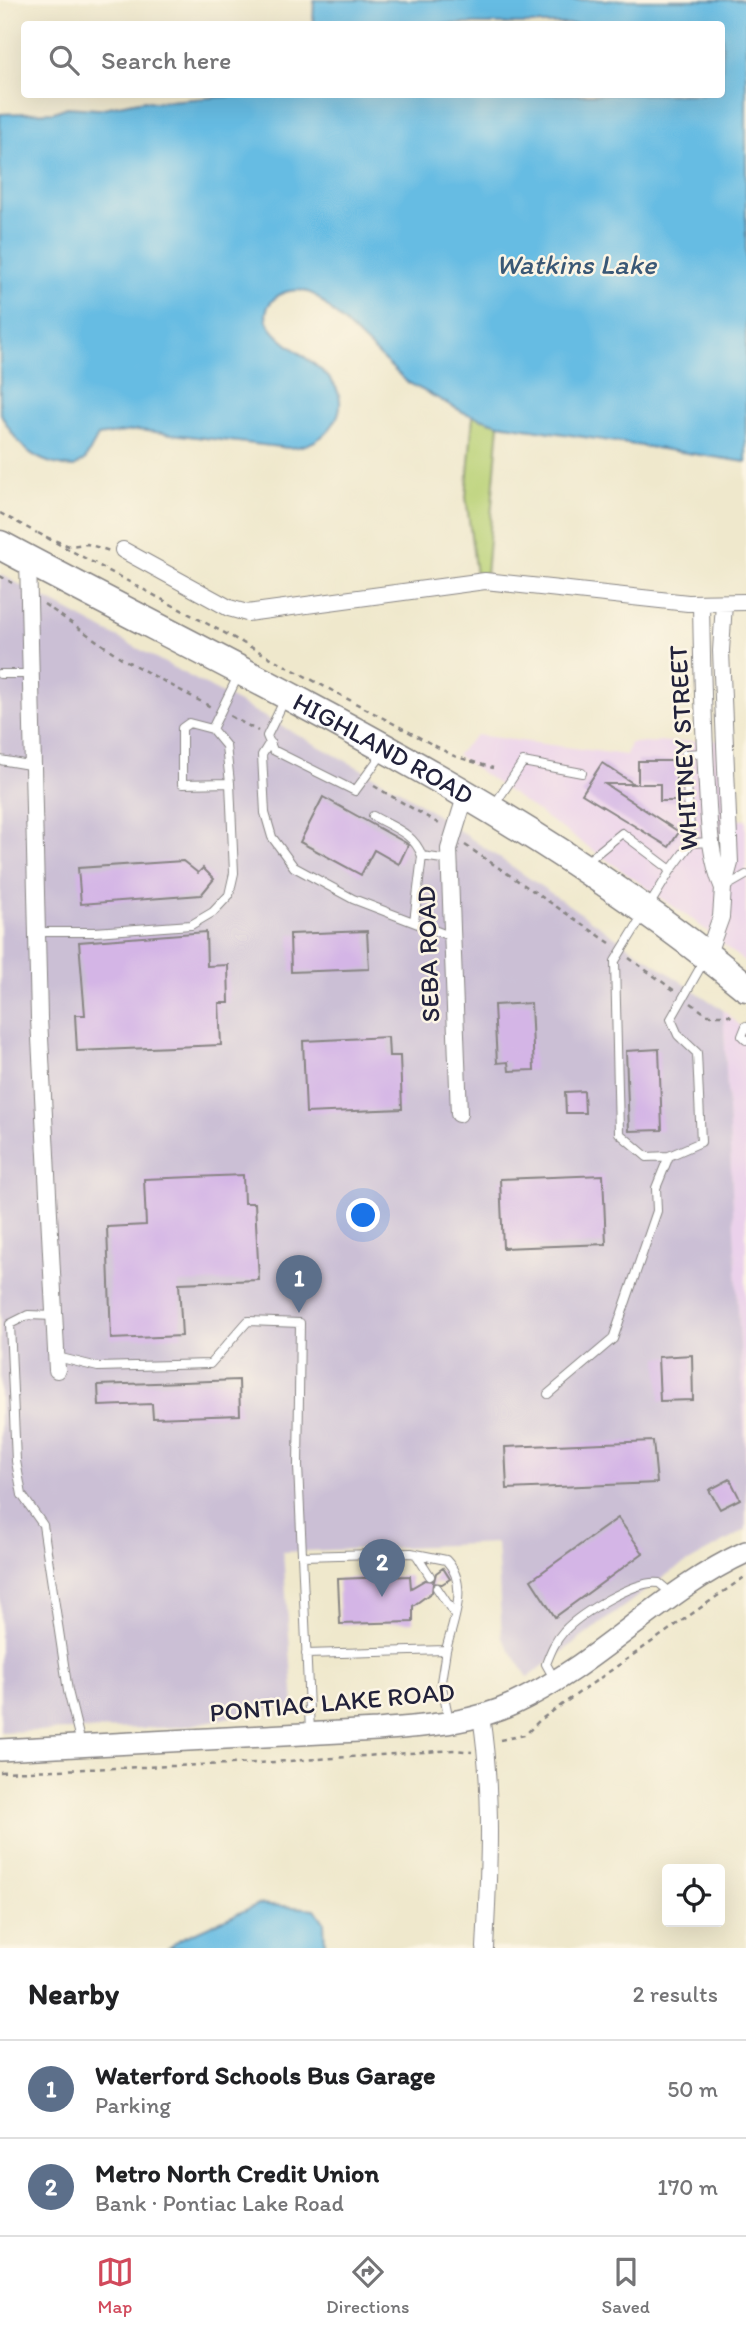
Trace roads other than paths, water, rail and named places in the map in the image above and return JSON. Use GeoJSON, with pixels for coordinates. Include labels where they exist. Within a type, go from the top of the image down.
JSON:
{"type":"FeatureCollection","features":[{"type":"Feature","properties":{"kind":"highway","name":"HIGHLAND ROAD"},"geometry":{"type":"LineString","coordinates":[[0,545],[287,695],[492,809],[647,913],[746,987]]}},
{"type":"Feature","properties":{"kind":"street"},"geometry":{"type":"LineString","coordinates":[[123,550],[229,608],[247,613],[485,581],[702,603],[746,602]]}},
{"type":"Feature","properties":{"kind":"street"},"geometry":{"type":"LineString","coordinates":[[28,559],[35,765],[36,932],[57,1364]]}},
{"type":"Feature","properties":{"kind":"street","name":"WHITNEY STREET"},"geometry":{"type":"LineString","coordinates":[[702,603],[704,750],[713,865],[723,888]]}},
{"type":"Feature","properties":{"kind":"street","name":"WHITNEY STREET"},"geometry":{"type":"LineString","coordinates":[[707,956],[721,917],[723,888],[730,863],[723,603]]}},
{"type":"Feature","properties":{"kind":"street"},"geometry":{"type":"LineString","coordinates":[[702,677],[723,677]]}},
{"type":"Feature","properties":{"kind":"street"},"geometry":{"type":"LineString","coordinates":[[704,750],[726,746]]}},
{"type":"Feature","properties":{"kind":"street","name":"SEBA ROAD"},"geometry":{"type":"LineString","coordinates":[[459,1114],[449,860],[453,835],[466,794]]}},
{"type":"Feature","properties":{"kind":"street","name":"PONTIAC LAKE ROAD"},"geometry":{"type":"LineString","coordinates":[[0,1750],[311,1734],[450,1723],[481,1716],[513,1704],[555,1680],[672,1594],[746,1552]]}},
{"type":"Feature","properties":{"kind":"street"},"geometry":{"type":"LineString","coordinates":[[481,1716],[486,1746],[490,1842],[485,1948]]}},
{"type":"Feature","properties":{"kind":"lane"},"geometry":{"type":"LineString","coordinates":[[212,729],[241,671]]}},
{"type":"Feature","properties":{"kind":"lane"},"geometry":{"type":"LineString","coordinates":[[0,674],[32,674]]}},
{"type":"Feature","properties":{"kind":"lane"},"geometry":{"type":"LineString","coordinates":[[287,695],[262,755],[265,813],[272,837],[294,867],[353,900],[452,937]]}},
{"type":"Feature","properties":{"kind":"lane"},"geometry":{"type":"LineString","coordinates":[[36,932],[95,932],[191,925],[213,912],[229,895],[234,873],[230,783],[226,746],[212,729],[189,723],[182,728],[183,784],[230,783]]}},
{"type":"Feature","properties":{"kind":"lane"},"geometry":{"type":"LineString","coordinates":[[268,739],[273,750],[355,791],[387,749]]}},
{"type":"Feature","properties":{"kind":"lane"},"geometry":{"type":"LineString","coordinates":[[704,750],[685,754],[691,843],[671,870],[615,961],[620,1133],[647,1157],[669,1156],[701,1142],[697,1053],[678,1035],[671,1019],[707,956]]}},
{"type":"Feature","properties":{"kind":"lane"},"geometry":{"type":"LineString","coordinates":[[0,760],[35,765]]}},
{"type":"Feature","properties":{"kind":"lane"},"geometry":{"type":"LineString","coordinates":[[492,809],[523,762],[582,773]]}},
{"type":"Feature","properties":{"kind":"lane"},"geometry":{"type":"LineString","coordinates":[[373,816],[413,838],[422,856],[414,922]]}},
{"type":"Feature","properties":{"kind":"lane"},"geometry":{"type":"LineString","coordinates":[[580,867],[622,833],[671,870]]}},
{"type":"Feature","properties":{"kind":"lane"},"geometry":{"type":"LineString","coordinates":[[691,843],[711,842]]}},
{"type":"Feature","properties":{"kind":"lane"},"geometry":{"type":"LineString","coordinates":[[422,856],[449,860]]}},
{"type":"Feature","properties":{"kind":"lane"},"geometry":{"type":"LineString","coordinates":[[723,888],[746,875]]}},
{"type":"Feature","properties":{"kind":"lane"},"geometry":{"type":"LineString","coordinates":[[746,1027],[742,1036],[746,1040]]}},
{"type":"Feature","properties":{"kind":"lane"},"geometry":{"type":"LineString","coordinates":[[548,1394],[613,1339],[657,1212],[656,1188],[669,1156]]}},
{"type":"Feature","properties":{"kind":"lane"},"geometry":{"type":"LineString","coordinates":[[55,1316],[28,1315],[10,1324],[16,1461],[22,1495],[43,1525],[68,1691],[82,1746]]}},
{"type":"Feature","properties":{"kind":"lane"},"geometry":{"type":"LineString","coordinates":[[57,1364],[98,1367],[210,1364],[248,1321],[300,1323],[298,1466],[311,1734]]}},
{"type":"Feature","properties":{"kind":"lane"},"geometry":{"type":"LineString","coordinates":[[302,1556],[416,1554],[446,1560],[453,1567],[459,1590],[441,1682],[450,1723]]}},
{"type":"Feature","properties":{"kind":"lane"},"geometry":{"type":"LineString","coordinates":[[416,1554],[430,1576]]}},
{"type":"Feature","properties":{"kind":"lane"},"geometry":{"type":"LineString","coordinates":[[555,1680],[546,1664],[554,1643],[566,1628],[639,1583],[659,1583],[672,1594]]}},
{"type":"Feature","properties":{"kind":"lane"},"geometry":{"type":"LineString","coordinates":[[437,1588],[455,1615]]}},
{"type":"Feature","properties":{"kind":"lane"},"geometry":{"type":"LineString","coordinates":[[306,1654],[446,1650]]}},
{"type":"Feature","properties":{"kind":"water","name":"Watkins Lake"},"geometry":{"type":"Polygon","coordinates":[[[314,0],[746,0],[746,462],[499,424],[465,413],[407,382],[316,296],[296,290],[286,292],[271,302],[266,317],[278,336],[319,368],[331,380],[338,393],[340,407],[334,423],[314,442],[288,448],[138,430],[98,436],[85,460],[74,467],[48,462],[20,444],[0,412],[0,114],[54,112],[67,107],[98,109],[144,100],[154,102],[207,98],[725,98],[725,21],[313,21],[314,0]]]}},
{"type":"Feature","properties":{"kind":"water"},"geometry":{"type":"Polygon","coordinates":[[[259,1904],[315,1909],[324,1922],[325,1948],[169,1948],[180,1939],[259,1904]]]}},
{"type":"Feature","properties":{"kind":"place","name":"Waterford Schools Bus Garage"},"geometry":{"type":"Point","coordinates":[299,1313]}},
{"type":"Feature","properties":{"kind":"place","name":"Metro North Credit Union"},"geometry":{"type":"Point","coordinates":[382,1597]}}]}
